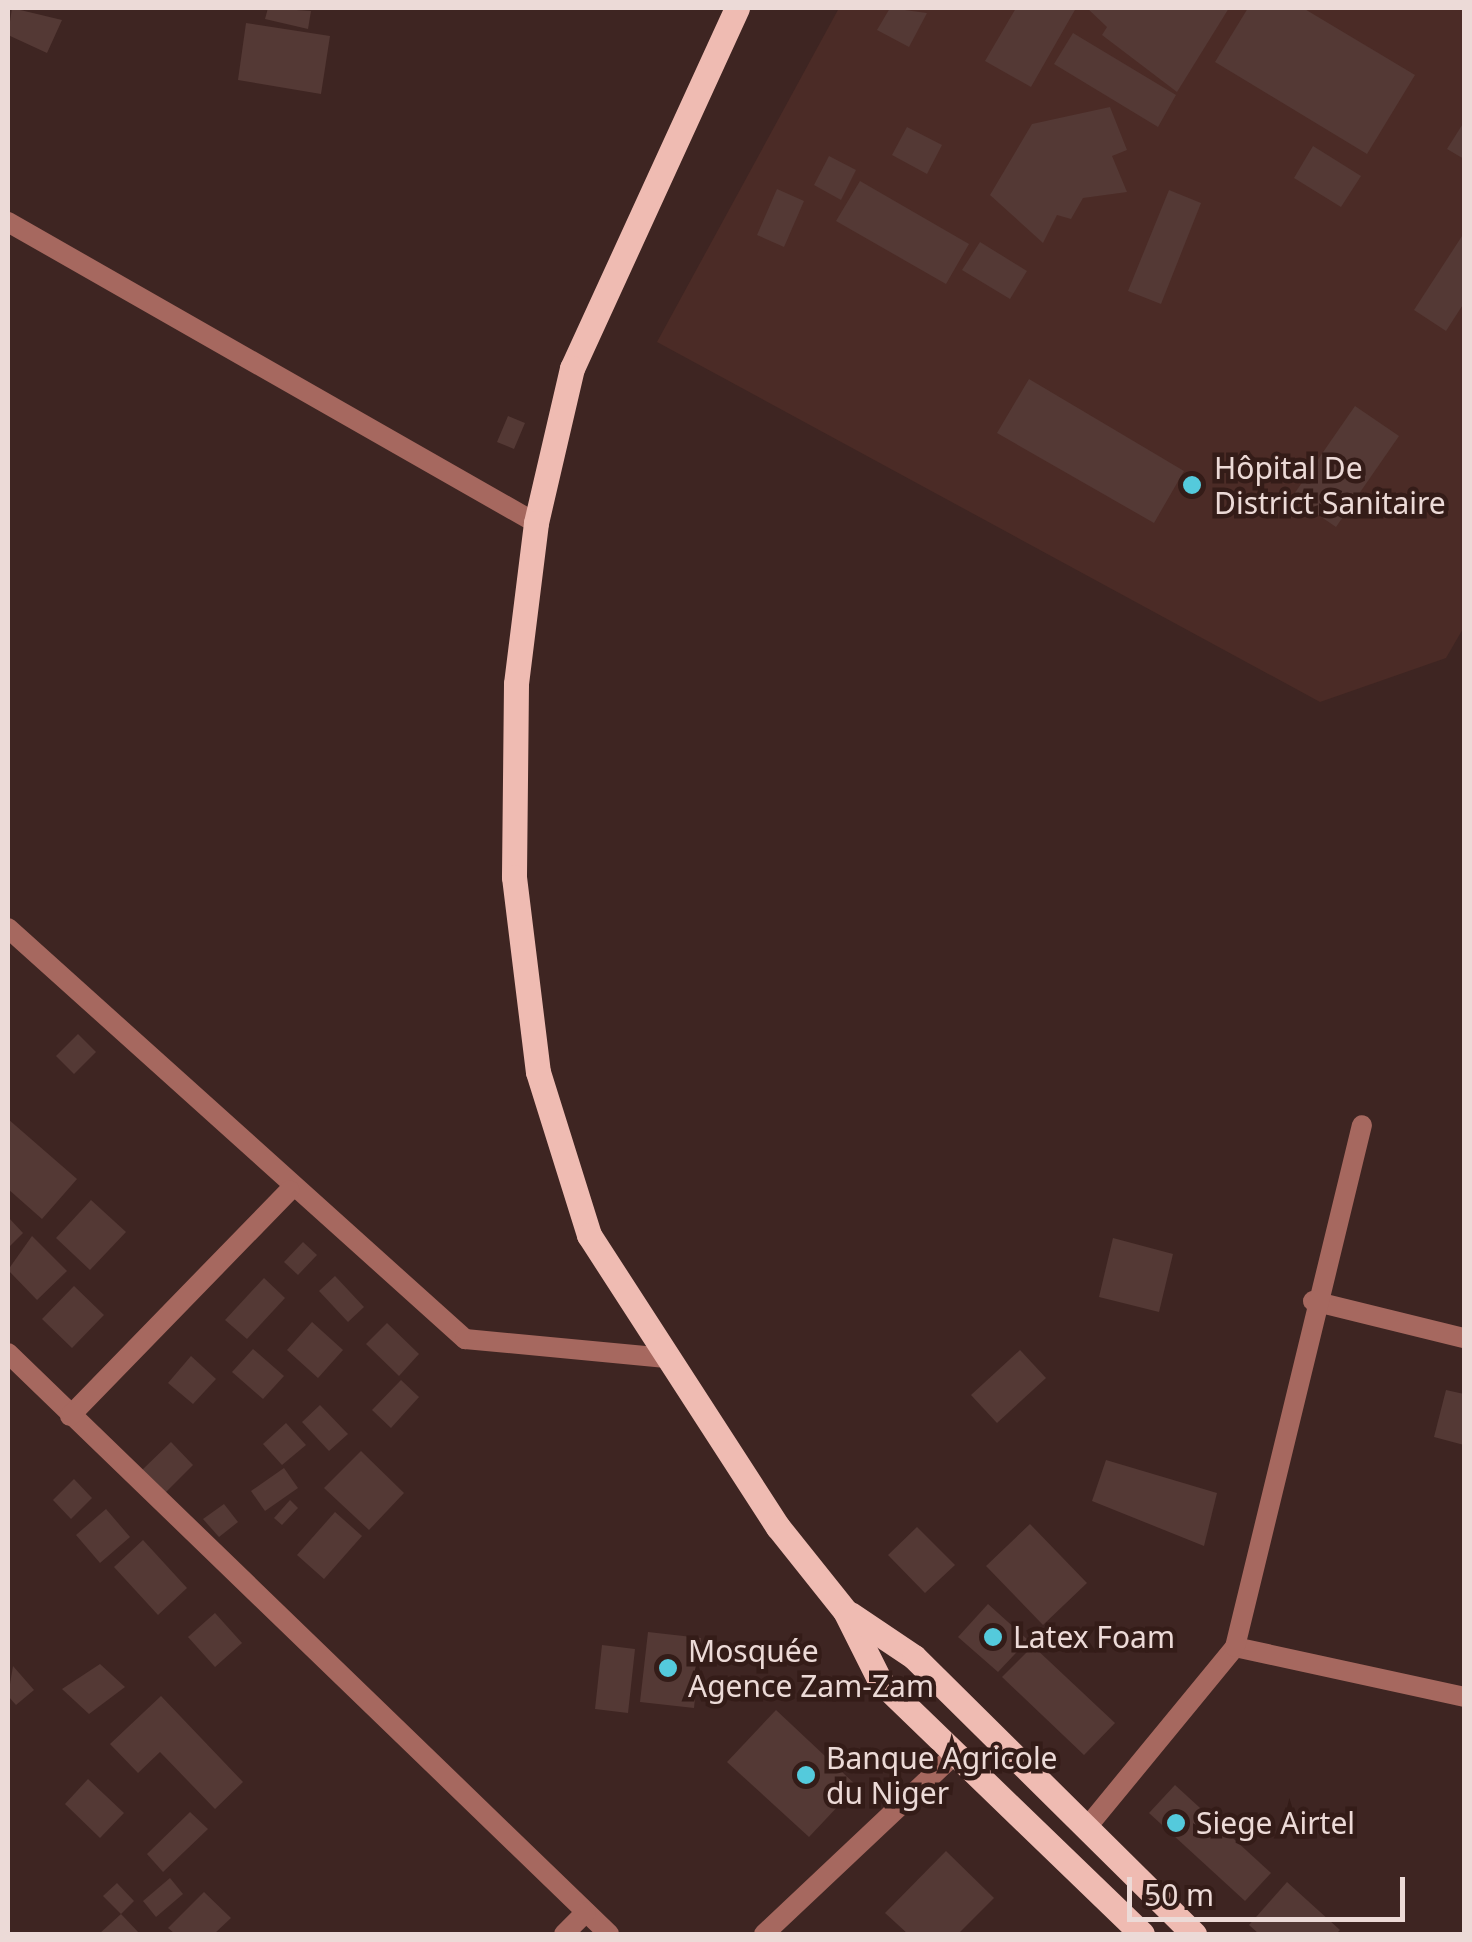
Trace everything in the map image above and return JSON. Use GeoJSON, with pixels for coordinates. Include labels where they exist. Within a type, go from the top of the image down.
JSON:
{"type":"FeatureCollection","features":[{"type":"Feature","properties":{"kind":"main road"},"geometry":{"type":"LineString","coordinates":[[738,8],[572,368],[536,523],[516,684],[514,878],[538,1072],[588,1234],[666,1358],[846,1611],[880,1680],[951,1758],[1142,1934]]}},
{"type":"Feature","properties":{"kind":"main road"},"geometry":{"type":"LineString","coordinates":[[846,1611],[914,1657],[1194,1934]]}},
{"type":"Feature","properties":{"kind":"street"},"geometry":{"type":"LineString","coordinates":[[8,222],[536,523]]}},
{"type":"Feature","properties":{"kind":"street"},"geometry":{"type":"LineString","coordinates":[[8,928],[290,1190],[465,1339],[666,1358]]}},
{"type":"Feature","properties":{"kind":"street"},"geometry":{"type":"LineString","coordinates":[[1088,1826],[1234,1647],[1313,1301],[1362,1124]]}},
{"type":"Feature","properties":{"kind":"street"},"geometry":{"type":"LineString","coordinates":[[70,1416],[290,1190]]}},
{"type":"Feature","properties":{"kind":"street"},"geometry":{"type":"LineString","coordinates":[[1313,1301],[1464,1338]]}},
{"type":"Feature","properties":{"kind":"street"},"geometry":{"type":"LineString","coordinates":[[8,1352],[609,1934]]}},
{"type":"Feature","properties":{"kind":"street"},"geometry":{"type":"LineString","coordinates":[[1234,1647],[1464,1697]]}},
{"type":"Feature","properties":{"kind":"street"},"geometry":{"type":"LineString","coordinates":[[764,1934],[951,1758]]}},
{"type":"Feature","properties":{"kind":"street"},"geometry":{"type":"LineString","coordinates":[[564,1934],[586,1912]]}},
{"type":"Feature","properties":{"kind":"shaded area","name":"Hôpital De District Sanitaire"},"geometry":{"type":"Polygon","coordinates":[[[839,8],[1464,8],[1464,627],[1446,658],[1320,702],[657,342],[839,8]]]}},
{"type":"Feature","properties":{"kind":"building"},"geometry":{"type":"Polygon","coordinates":[[[12,8],[62,20],[47,53],[8,35],[12,8]]]}},
{"type":"Feature","properties":{"kind":"building"},"geometry":{"type":"Polygon","coordinates":[[[268,8],[311,11],[308,29],[265,19],[268,8]]]}},
{"type":"Feature","properties":{"kind":"building"},"geometry":{"type":"Polygon","coordinates":[[[890,8],[927,13],[909,47],[877,30],[890,8]]]}},
{"type":"Feature","properties":{"kind":"building"},"geometry":{"type":"Polygon","coordinates":[[[1016,8],[1076,8],[1031,87],[985,61],[1016,8]]]}},
{"type":"Feature","properties":{"kind":"building"},"geometry":{"type":"Polygon","coordinates":[[[1087,8],[1229,8],[1177,92],[1102,35],[1107,27],[1087,8]]]}},
{"type":"Feature","properties":{"kind":"building"},"geometry":{"type":"Polygon","coordinates":[[[1248,8],[1303,8],[1415,75],[1367,154],[1215,62],[1248,8]]]}},
{"type":"Feature","properties":{"kind":"building"},"geometry":{"type":"Polygon","coordinates":[[[246,23],[330,36],[321,94],[238,80],[246,23]]]}},
{"type":"Feature","properties":{"kind":"building"},"geometry":{"type":"Polygon","coordinates":[[[1073,33],[1176,95],[1158,127],[1054,64],[1073,33]]]}},
{"type":"Feature","properties":{"kind":"building"},"geometry":{"type":"Polygon","coordinates":[[[1110,107],[1127,150],[1112,156],[1127,192],[1083,198],[1071,219],[1057,215],[1043,243],[990,195],[1032,124],[1110,107]]]}},
{"type":"Feature","properties":{"kind":"building"},"geometry":{"type":"Polygon","coordinates":[[[1464,122],[1464,159],[1447,149],[1464,122]]]}},
{"type":"Feature","properties":{"kind":"building"},"geometry":{"type":"Polygon","coordinates":[[[907,127],[942,145],[927,174],[892,155],[907,127]]]}},
{"type":"Feature","properties":{"kind":"building"},"geometry":{"type":"Polygon","coordinates":[[[1313,146],[1361,176],[1341,207],[1294,178],[1313,146]]]}},
{"type":"Feature","properties":{"kind":"building"},"geometry":{"type":"Polygon","coordinates":[[[829,156],[856,170],[841,200],[814,185],[829,156]]]}},
{"type":"Feature","properties":{"kind":"building"},"geometry":{"type":"Polygon","coordinates":[[[860,181],[969,244],[946,284],[836,221],[860,181]]]}},
{"type":"Feature","properties":{"kind":"building"},"geometry":{"type":"Polygon","coordinates":[[[777,189],[804,201],[784,247],[757,235],[777,189]]]}},
{"type":"Feature","properties":{"kind":"building"},"geometry":{"type":"Polygon","coordinates":[[[1169,190],[1201,203],[1161,304],[1128,291],[1169,190]]]}},
{"type":"Feature","properties":{"kind":"building"},"geometry":{"type":"Polygon","coordinates":[[[1464,233],[1464,303],[1446,331],[1414,310],[1464,233]]]}},
{"type":"Feature","properties":{"kind":"building"},"geometry":{"type":"Polygon","coordinates":[[[980,242],[1027,271],[1010,299],[962,270],[980,242]]]}},
{"type":"Feature","properties":{"kind":"building"},"geometry":{"type":"Polygon","coordinates":[[[1029,379],[1184,471],[1154,523],[997,433],[1029,379]]]}},
{"type":"Feature","properties":{"kind":"building"},"geometry":{"type":"Polygon","coordinates":[[[1355,406],[1399,436],[1336,527],[1292,497],[1355,406]]]}},
{"type":"Feature","properties":{"kind":"building"},"geometry":{"type":"Polygon","coordinates":[[[508,416],[525,423],[514,449],[497,442],[508,416]]]}},
{"type":"Feature","properties":{"kind":"building"},"geometry":{"type":"Polygon","coordinates":[[[78,1034],[96,1052],[74,1074],[56,1056],[78,1034]]]}},
{"type":"Feature","properties":{"kind":"building"},"geometry":{"type":"Polygon","coordinates":[[[8,1119],[77,1179],[42,1219],[8,1189],[8,1119]]]}},
{"type":"Feature","properties":{"kind":"building"},"geometry":{"type":"Polygon","coordinates":[[[91,1200],[126,1232],[90,1270],[56,1238],[91,1200]]]}},
{"type":"Feature","properties":{"kind":"building"},"geometry":{"type":"Polygon","coordinates":[[[8,1217],[23,1233],[8,1248],[8,1217]]]}},
{"type":"Feature","properties":{"kind":"building"},"geometry":{"type":"Polygon","coordinates":[[[32,1236],[67,1271],[37,1300],[8,1270],[32,1236]]]}},
{"type":"Feature","properties":{"kind":"building"},"geometry":{"type":"Polygon","coordinates":[[[1113,1238],[1173,1254],[1159,1312],[1099,1297],[1113,1238]]]}},
{"type":"Feature","properties":{"kind":"building"},"geometry":{"type":"Polygon","coordinates":[[[303,1242],[317,1255],[298,1275],[284,1262],[303,1242]]]}},
{"type":"Feature","properties":{"kind":"building"},"geometry":{"type":"Polygon","coordinates":[[[335,1276],[364,1307],[348,1322],[319,1291],[335,1276]]]}},
{"type":"Feature","properties":{"kind":"building"},"geometry":{"type":"Polygon","coordinates":[[[264,1278],[285,1298],[247,1339],[225,1320],[264,1278]]]}},
{"type":"Feature","properties":{"kind":"building"},"geometry":{"type":"Polygon","coordinates":[[[74,1286],[104,1315],[72,1348],[42,1319],[74,1286]]]}},
{"type":"Feature","properties":{"kind":"building"},"geometry":{"type":"Polygon","coordinates":[[[312,1322],[343,1350],[318,1378],[287,1350],[312,1322]]]}},
{"type":"Feature","properties":{"kind":"building"},"geometry":{"type":"Polygon","coordinates":[[[387,1323],[419,1354],[399,1376],[366,1344],[387,1323]]]}},
{"type":"Feature","properties":{"kind":"building"},"geometry":{"type":"Polygon","coordinates":[[[253,1349],[284,1376],[263,1399],[232,1372],[253,1349]]]}},
{"type":"Feature","properties":{"kind":"building"},"geometry":{"type":"Polygon","coordinates":[[[1020,1350],[1046,1378],[997,1423],[971,1395],[1020,1350]]]}},
{"type":"Feature","properties":{"kind":"building"},"geometry":{"type":"Polygon","coordinates":[[[191,1356],[216,1379],[193,1404],[168,1383],[191,1356]]]}},
{"type":"Feature","properties":{"kind":"building"},"geometry":{"type":"Polygon","coordinates":[[[401,1380],[419,1397],[391,1428],[372,1410],[401,1380]]]}},
{"type":"Feature","properties":{"kind":"building"},"geometry":{"type":"Polygon","coordinates":[[[1446,1390],[1464,1394],[1464,1445],[1434,1437],[1446,1390]]]}},
{"type":"Feature","properties":{"kind":"building"},"geometry":{"type":"Polygon","coordinates":[[[320,1405],[348,1434],[329,1451],[302,1422],[320,1405]]]}},
{"type":"Feature","properties":{"kind":"building"},"geometry":{"type":"Polygon","coordinates":[[[286,1423],[306,1445],[282,1465],[263,1444],[286,1423]]]}},
{"type":"Feature","properties":{"kind":"building"},"geometry":{"type":"Polygon","coordinates":[[[171,1442],[193,1465],[164,1494],[141,1471],[171,1442]]]}},
{"type":"Feature","properties":{"kind":"building"},"geometry":{"type":"Polygon","coordinates":[[[361,1451],[404,1493],[369,1530],[324,1488],[361,1451]]]}},
{"type":"Feature","properties":{"kind":"building"},"geometry":{"type":"Polygon","coordinates":[[[1106,1460],[1217,1493],[1204,1546],[1092,1501],[1106,1460]]]}},
{"type":"Feature","properties":{"kind":"building"},"geometry":{"type":"Polygon","coordinates":[[[284,1468],[298,1488],[265,1511],[251,1491],[284,1468]]]}},
{"type":"Feature","properties":{"kind":"building"},"geometry":{"type":"Polygon","coordinates":[[[74,1479],[92,1498],[71,1519],[53,1500],[74,1479]]]}},
{"type":"Feature","properties":{"kind":"building"},"geometry":{"type":"Polygon","coordinates":[[[290,1500],[298,1508],[282,1525],[274,1518],[290,1500]]]}},
{"type":"Feature","properties":{"kind":"building"},"geometry":{"type":"Polygon","coordinates":[[[224,1504],[238,1522],[219,1537],[203,1519],[224,1504]]]}},
{"type":"Feature","properties":{"kind":"building"},"geometry":{"type":"Polygon","coordinates":[[[106,1509],[130,1537],[100,1563],[76,1535],[106,1509]]]}},
{"type":"Feature","properties":{"kind":"building"},"geometry":{"type":"Polygon","coordinates":[[[335,1512],[362,1536],[324,1579],[297,1555],[335,1512]]]}},
{"type":"Feature","properties":{"kind":"building"},"geometry":{"type":"Polygon","coordinates":[[[1030,1524],[1087,1583],[1043,1625],[986,1566],[1030,1524]]]}},
{"type":"Feature","properties":{"kind":"building"},"geometry":{"type":"Polygon","coordinates":[[[917,1527],[955,1565],[925,1593],[888,1555],[917,1527]]]}},
{"type":"Feature","properties":{"kind":"building"},"geometry":{"type":"Polygon","coordinates":[[[143,1540],[187,1588],[158,1615],[114,1567],[143,1540]]]}},
{"type":"Feature","properties":{"kind":"building"},"geometry":{"type":"Polygon","coordinates":[[[988,1604],[1028,1640],[998,1672],[958,1637],[988,1604]]]}},
{"type":"Feature","properties":{"kind":"building"},"geometry":{"type":"Polygon","coordinates":[[[215,1613],[242,1643],[215,1667],[188,1637],[215,1613]]]}},
{"type":"Feature","properties":{"kind":"building"},"geometry":{"type":"Polygon","coordinates":[[[648,1632],[701,1638],[694,1708],[640,1702],[648,1632]]]}},
{"type":"Feature","properties":{"kind":"building"},"geometry":{"type":"Polygon","coordinates":[[[602,1645],[635,1649],[628,1713],[595,1709],[602,1645]]]}},
{"type":"Feature","properties":{"kind":"building"},"geometry":{"type":"Polygon","coordinates":[[[1033,1646],[1115,1723],[1084,1755],[1002,1677],[1033,1646]]]}},
{"type":"Feature","properties":{"kind":"building"},"geometry":{"type":"Polygon","coordinates":[[[100,1664],[125,1687],[89,1714],[62,1689],[100,1664]]]}},
{"type":"Feature","properties":{"kind":"building"},"geometry":{"type":"Polygon","coordinates":[[[13,1666],[34,1690],[16,1705],[8,1696],[13,1666]]]}},
{"type":"Feature","properties":{"kind":"building"},"geometry":{"type":"Polygon","coordinates":[[[161,1696],[243,1782],[215,1809],[160,1752],[138,1773],[110,1744],[161,1696]]]}},
{"type":"Feature","properties":{"kind":"building"},"geometry":{"type":"Polygon","coordinates":[[[776,1710],[857,1786],[809,1837],[727,1762],[776,1710]]]}},
{"type":"Feature","properties":{"kind":"building"},"geometry":{"type":"Polygon","coordinates":[[[88,1779],[124,1813],[100,1838],[65,1804],[88,1779]]]}},
{"type":"Feature","properties":{"kind":"building"},"geometry":{"type":"Polygon","coordinates":[[[1175,1785],[1271,1873],[1245,1901],[1149,1813],[1175,1785]]]}},
{"type":"Feature","properties":{"kind":"building"},"geometry":{"type":"Polygon","coordinates":[[[190,1812],[208,1829],[163,1872],[147,1854],[190,1812]]]}},
{"type":"Feature","properties":{"kind":"building"},"geometry":{"type":"Polygon","coordinates":[[[946,1851],[994,1898],[958,1934],[908,1934],[885,1913],[946,1851]]]}},
{"type":"Feature","properties":{"kind":"building"},"geometry":{"type":"Polygon","coordinates":[[[170,1878],[183,1894],[156,1917],[143,1901],[170,1878]]]}},
{"type":"Feature","properties":{"kind":"building"},"geometry":{"type":"Polygon","coordinates":[[[1287,1882],[1340,1930],[1336,1934],[1259,1934],[1249,1925],[1287,1882]]]}},
{"type":"Feature","properties":{"kind":"building"},"geometry":{"type":"Polygon","coordinates":[[[117,1883],[134,1901],[121,1914],[103,1896],[117,1883]]]}},
{"type":"Feature","properties":{"kind":"building"},"geometry":{"type":"Polygon","coordinates":[[[204,1892],[231,1918],[214,1934],[175,1934],[168,1928],[204,1892]]]}},
{"type":"Feature","properties":{"kind":"building"},"geometry":{"type":"Polygon","coordinates":[[[121,1914],[140,1934],[99,1934],[121,1914]]]}},
{"type":"Feature","properties":{"kind":"place","name":"Hôpital De District Sanitaire"},"geometry":{"type":"Point","coordinates":[1192,485]}},
{"type":"Feature","properties":{"kind":"place","name":"Latex Foam"},"geometry":{"type":"Point","coordinates":[993,1637]}},
{"type":"Feature","properties":{"kind":"place","name":"Mosquée Agence Zam-Zam"},"geometry":{"type":"Point","coordinates":[668,1668]}},
{"type":"Feature","properties":{"kind":"place","name":"Banque Agricole du Niger"},"geometry":{"type":"Point","coordinates":[806,1775]}},
{"type":"Feature","properties":{"kind":"place","name":"Siege Airtel"},"geometry":{"type":"Point","coordinates":[1176,1823]}}]}
